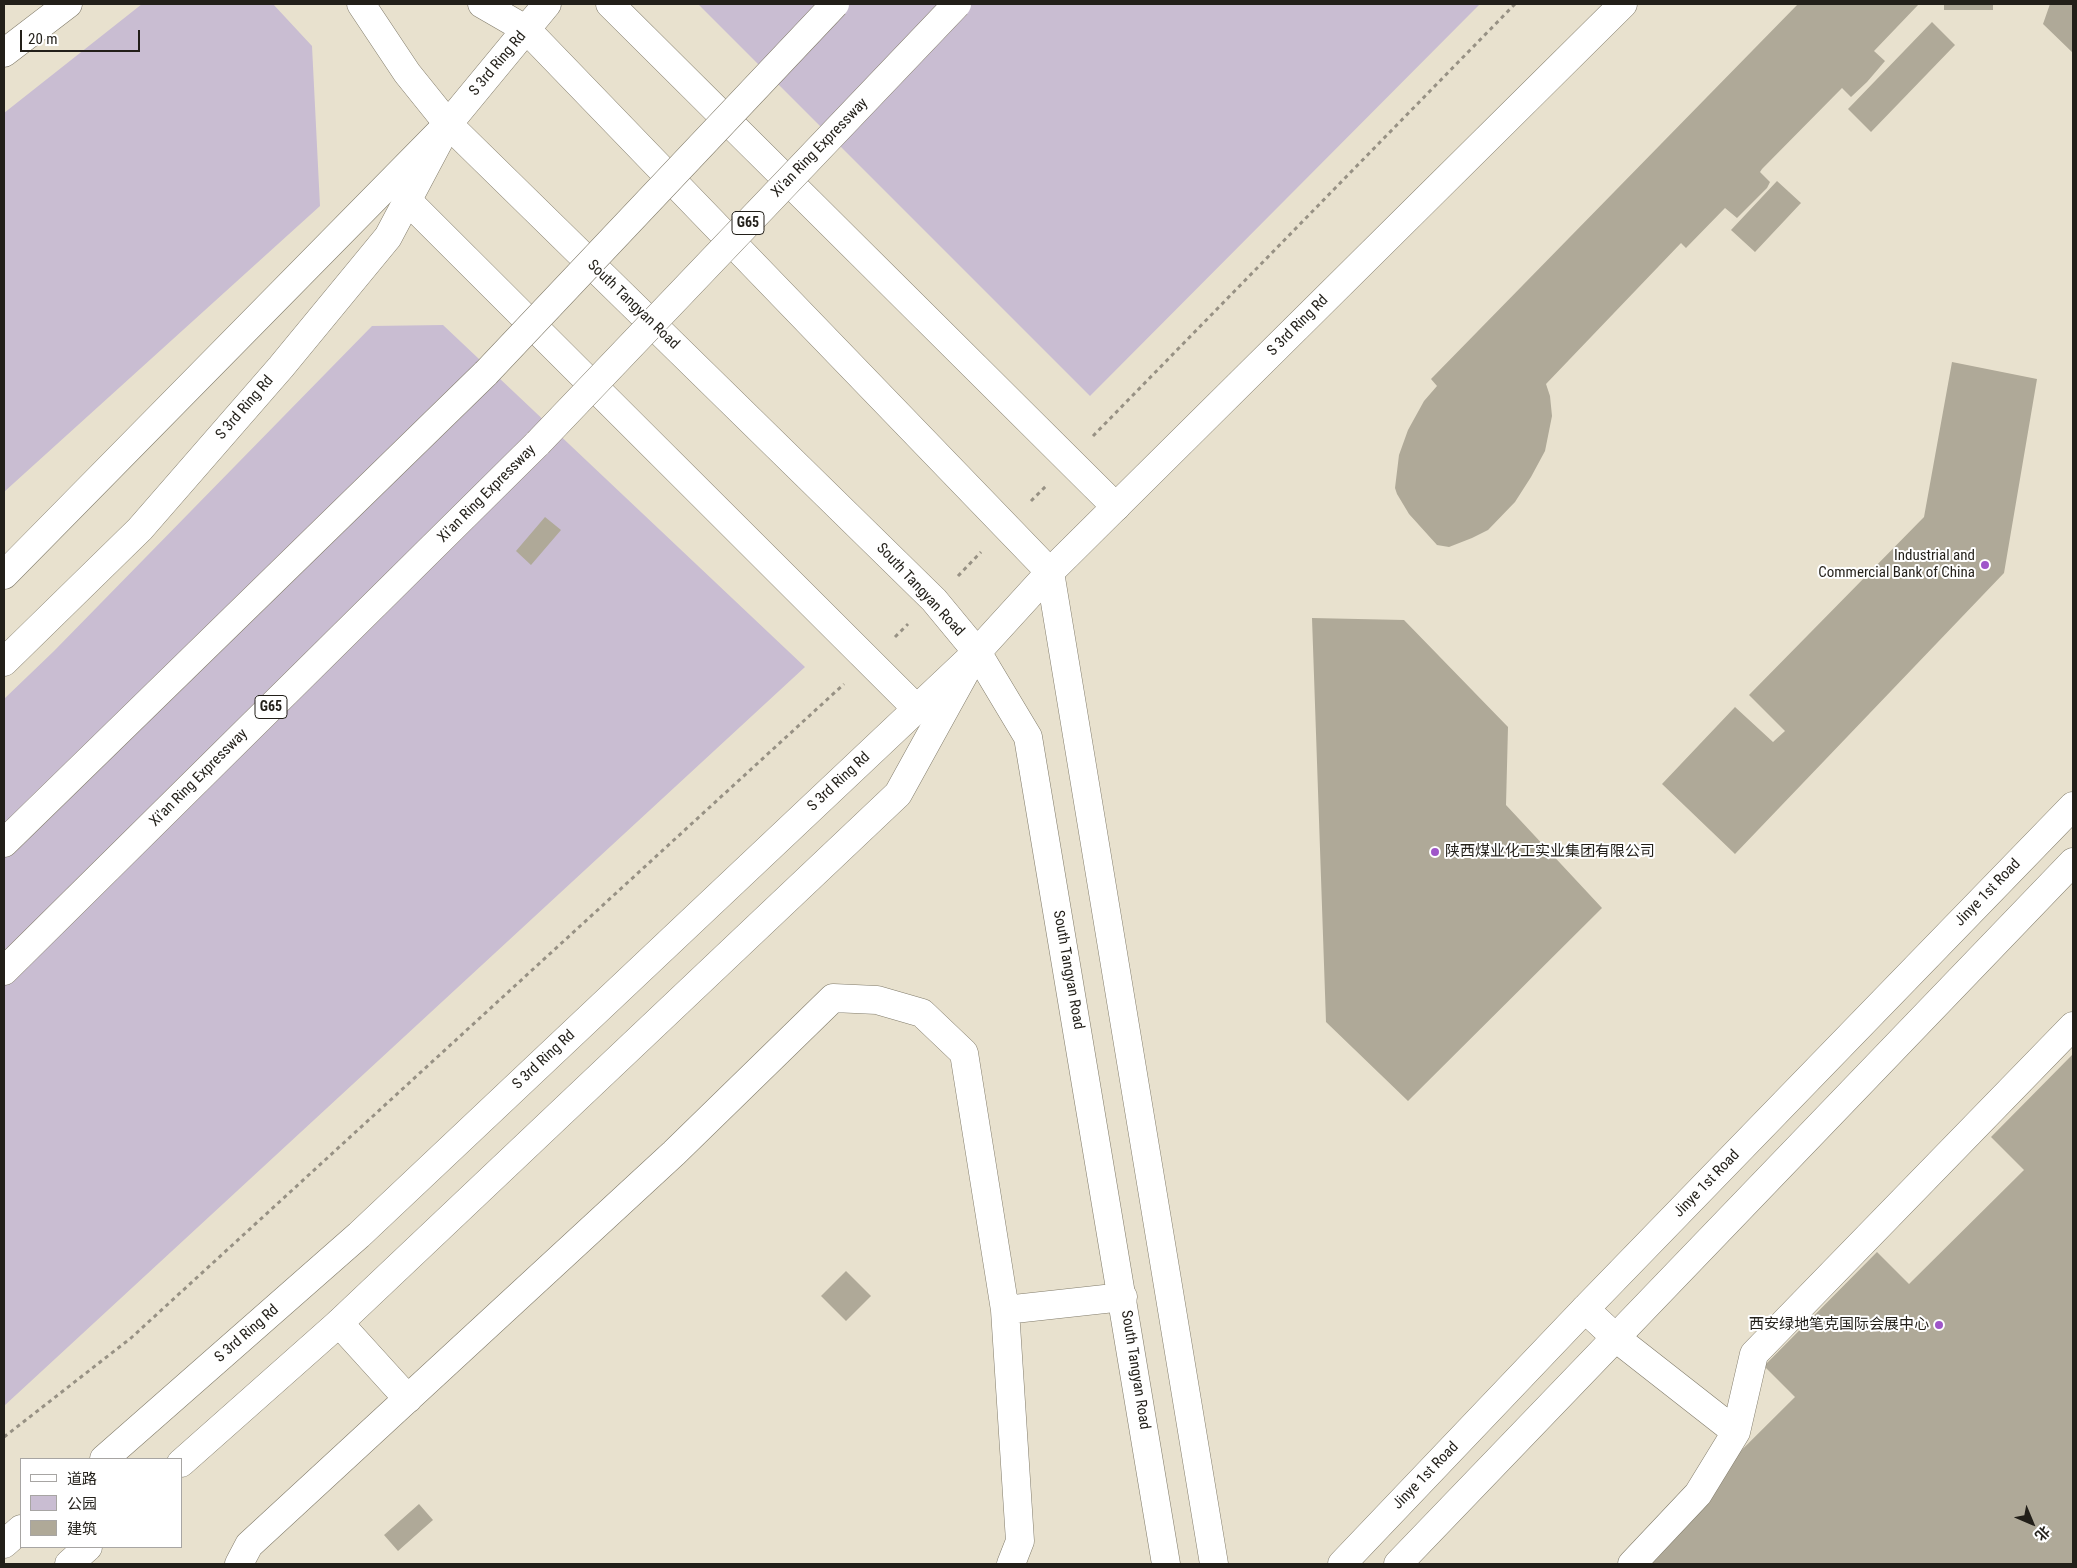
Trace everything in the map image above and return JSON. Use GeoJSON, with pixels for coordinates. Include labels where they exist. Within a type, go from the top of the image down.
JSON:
{"type":"FeatureCollection","features":[{"type":"Feature","properties":{"kind":"main road"},"geometry":{"type":"LineString","coordinates":[[4,53],[68,4]]}},
{"type":"Feature","properties":{"kind":"main road","name":"South Tangyan Road"},"geometry":{"type":"LineString","coordinates":[[361,4],[407,73],[448,124],[934,600],[977,652],[1028,737],[1123,1297],[1166,1564]]}},
{"type":"Feature","properties":{"kind":"main road"},"geometry":{"type":"LineString","coordinates":[[482,4],[527,30],[1050,572],[1214,1564]]}},
{"type":"Feature","properties":{"kind":"main road","name":"S 3rd Ring Rd"},"geometry":{"type":"LineString","coordinates":[[4,575],[448,124],[547,4]]}},
{"type":"Feature","properties":{"kind":"main road"},"geometry":{"type":"LineString","coordinates":[[610,4],[1116,507]]}},
{"type":"Feature","properties":{"kind":"main road"},"geometry":{"type":"LineString","coordinates":[[4,843],[486,373],[835,4]]}},
{"type":"Feature","properties":{"kind":"main road","name":"Xi'an Ring Expressway"},"geometry":{"type":"LineString","coordinates":[[4,971],[538,443],[957,4]]}},
{"type":"Feature","properties":{"kind":"main road","name":"S 3rd Ring Rd"},"geometry":{"type":"LineString","coordinates":[[105,1458],[359,1236],[977,652],[1050,572],[1623,4]]}},
{"type":"Feature","properties":{"kind":"main road","name":"S 3rd Ring Rd"},"geometry":{"type":"LineString","coordinates":[[4,662],[140,529],[281,367],[388,237],[448,124]]}},
{"type":"Feature","properties":{"kind":"main road"},"geometry":{"type":"LineString","coordinates":[[408,202],[870,660],[917,709]]}},
{"type":"Feature","properties":{"kind":"main road","name":"S 3rd Ring Rd"},"geometry":{"type":"LineString","coordinates":[[182,1462],[339,1323],[898,794],[977,652]]}},
{"type":"Feature","properties":{"kind":"main road","name":"Jinye 1st Road"},"geometry":{"type":"LineString","coordinates":[[1342,1564],[1585,1309],[2073,806]]}},
{"type":"Feature","properties":{"kind":"main road"},"geometry":{"type":"LineString","coordinates":[[1398,1564],[2073,862]]}},
{"type":"Feature","properties":{"kind":"main road"},"geometry":{"type":"LineString","coordinates":[[239,1564],[249,1545],[674,1153],[833,998],[877,1000],[922,1013],[964,1052],[1005,1310],[1020,1541],[1011,1564]]}},
{"type":"Feature","properties":{"kind":"main road"},"geometry":{"type":"LineString","coordinates":[[1632,1564],[1698,1494],[1736,1432],[1754,1354],[2073,1026]]}},
{"type":"Feature","properties":{"kind":"main road"},"geometry":{"type":"LineString","coordinates":[[1005,1310],[1123,1297]]}},
{"type":"Feature","properties":{"kind":"main road"},"geometry":{"type":"LineString","coordinates":[[1585,1309],[1616,1338],[1736,1432]]}},
{"type":"Feature","properties":{"kind":"main road"},"geometry":{"type":"LineString","coordinates":[[339,1323],[408,1399]]}},
{"type":"Feature","properties":{"kind":"main road"},"geometry":{"type":"LineString","coordinates":[[4,1544],[20,1530]]}},
{"type":"Feature","properties":{"kind":"main road"},"geometry":{"type":"LineString","coordinates":[[68,1564],[87,1548]]}},
{"type":"Feature","properties":{"kind":"path"},"geometry":{"type":"LineString","coordinates":[[4,1437],[131,1338],[934,600],[1515,4]]}},
{"type":"Feature","properties":{"kind":"green space"},"geometry":{"type":"Polygon","coordinates":[[[142,4],[273,4],[312,46],[320,206],[4,492],[4,113],[142,4]]]}},
{"type":"Feature","properties":{"kind":"green space"},"geometry":{"type":"Polygon","coordinates":[[[698,4],[1480,4],[1090,396],[698,4]]]}},
{"type":"Feature","properties":{"kind":"green space"},"geometry":{"type":"Polygon","coordinates":[[[443,325],[805,667],[4,1406],[4,699],[54,651],[372,326],[443,325]]]}},
{"type":"Feature","properties":{"kind":"building"},"geometry":{"type":"Polygon","coordinates":[[[1798,4],[1919,4],[1874,51],[1885,61],[1867,82],[1851,97],[1842,88],[1762,169],[1760,172],[1770,182],[1767,188],[1737,218],[1725,208],[1686,248],[1681,243],[1546,384],[1550,396],[1552,416],[1545,451],[1515,502],[1488,530],[1449,547],[1437,545],[1409,514],[1395,488],[1399,455],[1408,430],[1424,401],[1437,386],[1431,379],[1798,4]]]}},
{"type":"Feature","properties":{"kind":"building"},"geometry":{"type":"Polygon","coordinates":[[[1944,4],[1993,4],[1993,10],[1944,10],[1944,4]]]}},
{"type":"Feature","properties":{"kind":"building"},"geometry":{"type":"Polygon","coordinates":[[[2050,4],[2073,4],[2073,53],[2043,24],[2050,4]]]}},
{"type":"Feature","properties":{"kind":"building"},"geometry":{"type":"Polygon","coordinates":[[[1932,22],[1955,45],[1871,132],[1848,109],[1932,22]]]}},
{"type":"Feature","properties":{"kind":"building"},"geometry":{"type":"Polygon","coordinates":[[[1777,181],[1801,203],[1755,252],[1731,230],[1777,181]]]}},
{"type":"Feature","properties":{"kind":"building"},"geometry":{"type":"Polygon","coordinates":[[[1952,362],[2037,379],[2004,573],[1735,854],[1662,784],[1735,707],[1773,742],[1785,731],[1749,695],[1924,517],[1952,362]]]}},
{"type":"Feature","properties":{"kind":"building"},"geometry":{"type":"Polygon","coordinates":[[[545,517],[561,530],[531,565],[516,551],[545,517]]]}},
{"type":"Feature","properties":{"kind":"building","name":"陕西煤业化工实业集团有限公司"},"geometry":{"type":"Polygon","coordinates":[[[1312,618],[1404,620],[1508,727],[1506,805],[1602,908],[1408,1101],[1326,1022],[1312,618]]]}},
{"type":"Feature","properties":{"kind":"building","name":"西安绿地笔克国际会展中心"},"geometry":{"type":"Polygon","coordinates":[[[2073,1054],[2073,1564],[1627,1564],[1795,1397],[1764,1366],[1877,1252],[1909,1284],[2024,1170],[1991,1137],[2073,1054]]]}},
{"type":"Feature","properties":{"kind":"building"},"geometry":{"type":"Polygon","coordinates":[[[846,1271],[871,1296],[846,1321],[821,1296],[846,1271]]]}},
{"type":"Feature","properties":{"kind":"building"},"geometry":{"type":"Polygon","coordinates":[[[419,1504],[433,1520],[398,1551],[384,1535],[419,1504]]]}},
{"type":"Feature","properties":{"kind":"place","name":"Industrial and Commercial Bank of China"},"geometry":{"type":"Point","coordinates":[1985,565]}},
{"type":"Feature","properties":{"kind":"place","name":"陕西煤业化工实业集团有限公司"},"geometry":{"type":"Point","coordinates":[1435,852]}},
{"type":"Feature","properties":{"kind":"place","name":"西安绿地笔克国际会展中心"},"geometry":{"type":"Point","coordinates":[1939,1325]}}]}
